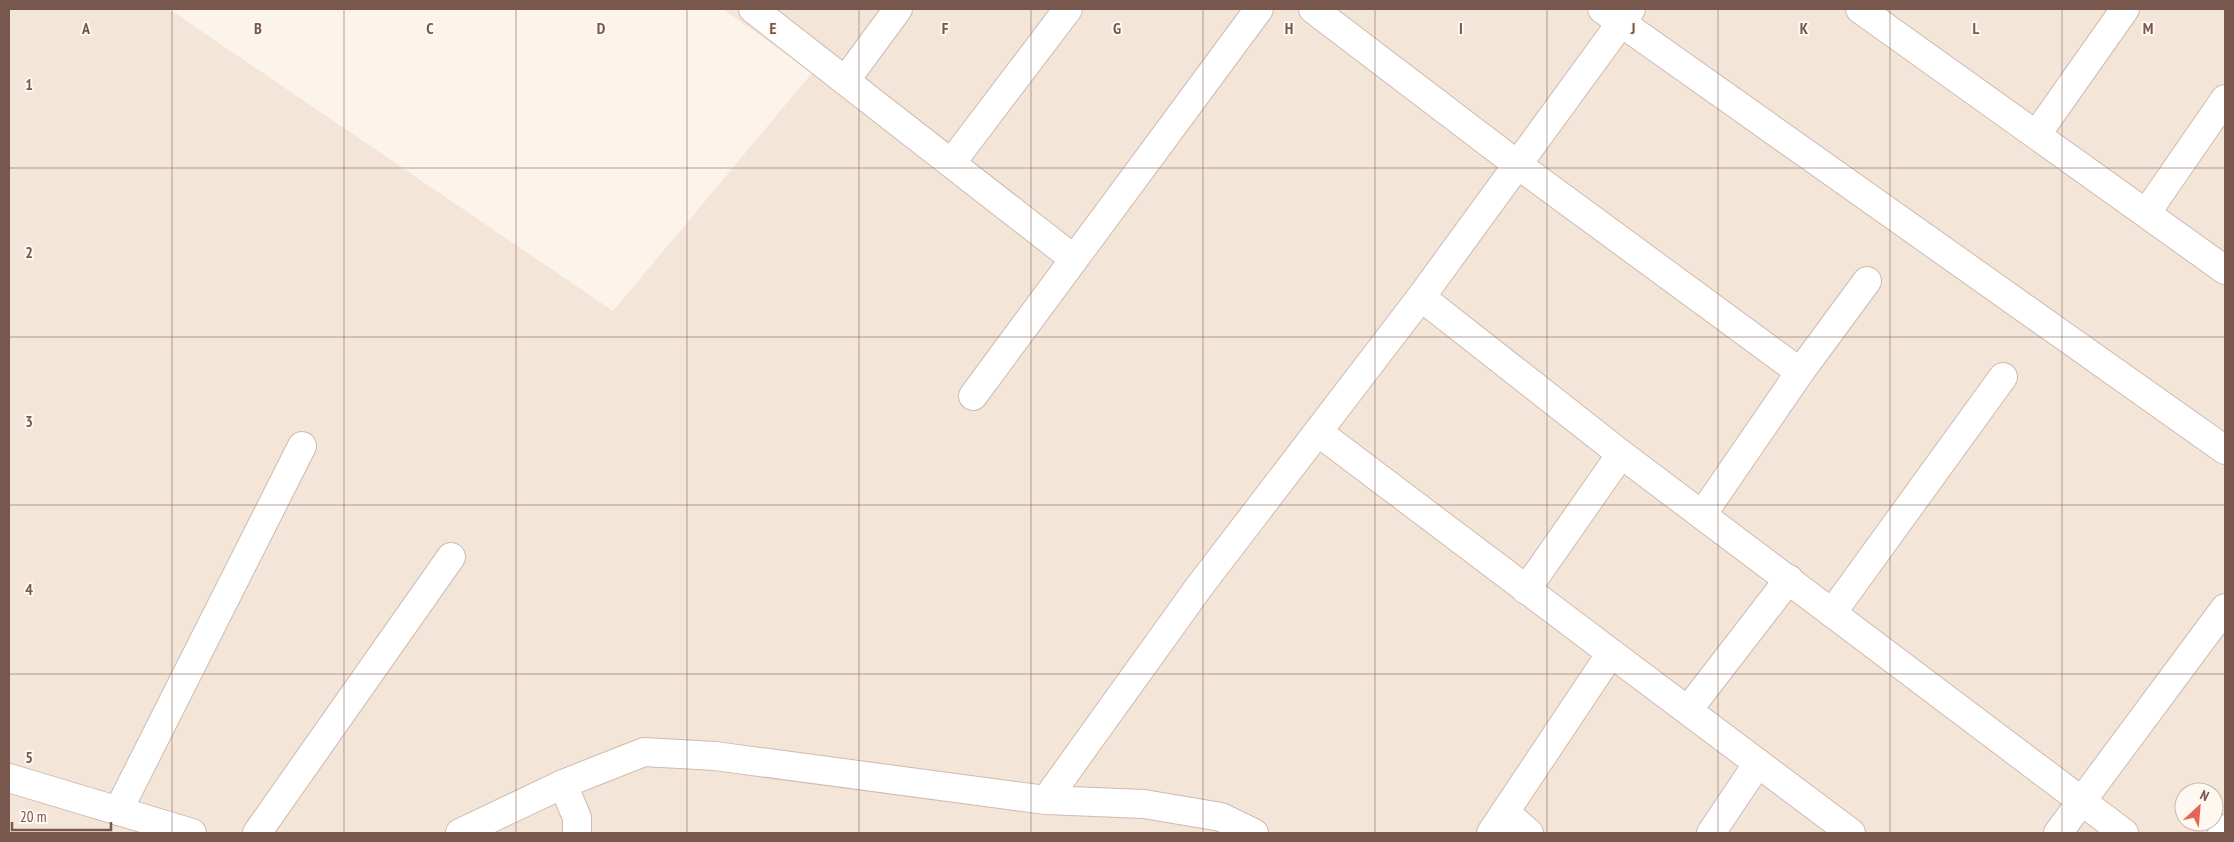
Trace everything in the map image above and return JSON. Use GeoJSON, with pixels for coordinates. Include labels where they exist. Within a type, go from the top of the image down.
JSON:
{"type":"FeatureCollection","features":[{"type":"Feature","properties":{"kind":"street"},"geometry":{"type":"LineString","coordinates":[[753,9],[952,162],[1074,259]]}},
{"type":"Feature","properties":{"kind":"street"},"geometry":{"type":"LineString","coordinates":[[845,80],[898,9]]}},
{"type":"Feature","properties":{"kind":"street"},"geometry":{"type":"LineString","coordinates":[[952,162],[1068,9]]}},
{"type":"Feature","properties":{"kind":"street"},"geometry":{"type":"LineString","coordinates":[[973,396],[1259,9]]}},
{"type":"Feature","properties":{"kind":"street"},"geometry":{"type":"LineString","coordinates":[[1313,9],[1518,165],[1800,372]]}},
{"type":"Feature","properties":{"kind":"street"},"geometry":{"type":"LineString","coordinates":[[1860,9],[2147,212],[2225,270]]}},
{"type":"Feature","properties":{"kind":"street"},"geometry":{"type":"LineString","coordinates":[[2037,134],[2125,9]]}},
{"type":"Feature","properties":{"kind":"street"},"geometry":{"type":"LineString","coordinates":[[1046,800],[1199,587],[1421,297],[1518,165],[1618,13],[2225,450]]}},
{"type":"Feature","properties":{"kind":"street"},"geometry":{"type":"LineString","coordinates":[[2147,212],[2225,99]]}},
{"type":"Feature","properties":{"kind":"street"},"geometry":{"type":"LineString","coordinates":[[1702,515],[1800,372],[1867,281]]}},
{"type":"Feature","properties":{"kind":"street"},"geometry":{"type":"LineString","coordinates":[[1421,297],[1621,454],[2124,833]]}},
{"type":"Feature","properties":{"kind":"street"},"geometry":{"type":"LineString","coordinates":[[1832,613],[2003,378]]}},
{"type":"Feature","properties":{"kind":"street"},"geometry":{"type":"LineString","coordinates":[[1318,432],[1851,833]]}},
{"type":"Feature","properties":{"kind":"street"},"geometry":{"type":"LineString","coordinates":[[118,811],[302,446]]}},
{"type":"Feature","properties":{"kind":"street"},"geometry":{"type":"LineString","coordinates":[[1526,590],[1621,454]]}},
{"type":"Feature","properties":{"kind":"street"},"geometry":{"type":"LineString","coordinates":[[256,833],[451,557]]}},
{"type":"Feature","properties":{"kind":"street"},"geometry":{"type":"LineString","coordinates":[[1688,710],[1788,579]]}},
{"type":"Feature","properties":{"kind":"street"},"geometry":{"type":"LineString","coordinates":[[2058,833],[2225,608]]}},
{"type":"Feature","properties":{"kind":"street"},"geometry":{"type":"LineString","coordinates":[[1529,833],[1498,822],[1611,653]]}},
{"type":"Feature","properties":{"kind":"street"},"geometry":{"type":"LineString","coordinates":[[460,833],[563,784],[644,752],[715,756],[1046,800],[1144,804],[1221,818],[1254,833]]}},
{"type":"Feature","properties":{"kind":"street"},"geometry":{"type":"LineString","coordinates":[[1711,833],[1758,763]]}},
{"type":"Feature","properties":{"kind":"street"},"geometry":{"type":"LineString","coordinates":[[9,778],[118,811],[164,830],[192,833]]}},
{"type":"Feature","properties":{"kind":"street"},"geometry":{"type":"LineString","coordinates":[[563,784],[577,818],[577,833]]}},
{"type":"Feature","properties":{"kind":"street"},"geometry":{"type":"LineString","coordinates":[[2222,833],[2225,829]]}},
{"type":"Feature","properties":{"kind":"shaded area"},"geometry":{"type":"Polygon","coordinates":[[[9,9],[169,9],[613,311],[812,73],[723,9],[2225,9],[2225,833],[9,833],[9,9]]]}}]}
